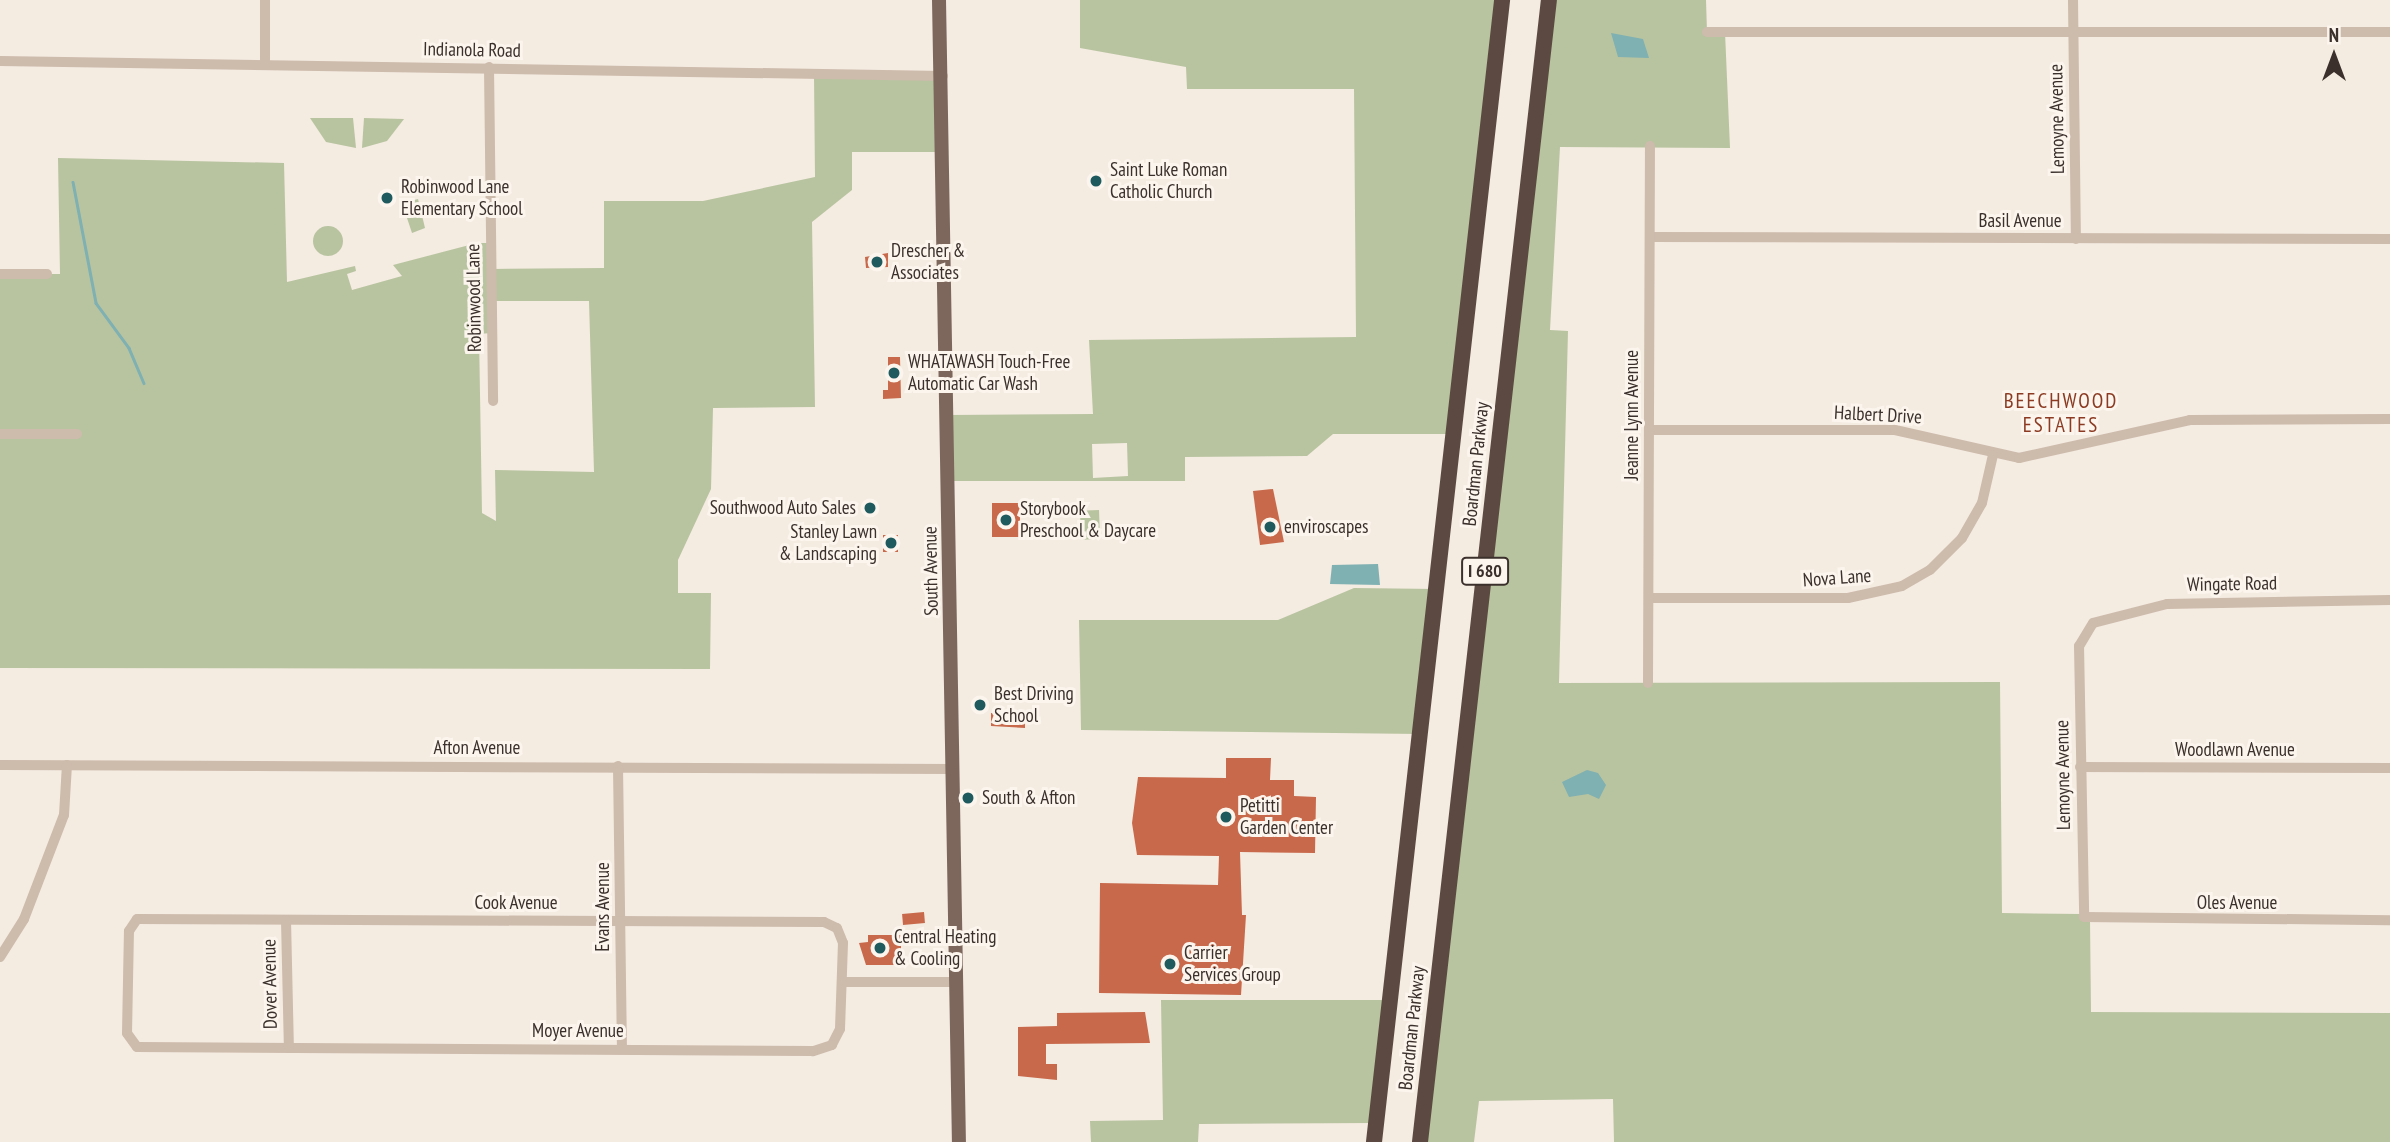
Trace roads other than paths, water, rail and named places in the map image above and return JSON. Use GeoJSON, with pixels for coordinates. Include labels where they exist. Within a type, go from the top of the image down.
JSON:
{"type":"FeatureCollection","features":[{"type":"Feature","properties":{"kind":"highway","name":"Boardman Parkway"},"geometry":{"type":"LineString","coordinates":[[1374,1142],[1502,0]]}},
{"type":"Feature","properties":{"kind":"highway","name":"Boardman Parkway"},"geometry":{"type":"LineString","coordinates":[[1420,1142],[1549,0]]}},
{"type":"Feature","properties":{"kind":"main road","name":"South Avenue"},"geometry":{"type":"LineString","coordinates":[[939,0],[943,76],[960,1142]]}},
{"type":"Feature","properties":{"kind":"street"},"geometry":{"type":"LineString","coordinates":[[265,0],[265,64]]}},
{"type":"Feature","properties":{"kind":"street","name":"Lemoyne Avenue"},"geometry":{"type":"LineString","coordinates":[[2073,0],[2076,239]]}},
{"type":"Feature","properties":{"kind":"street"},"geometry":{"type":"LineString","coordinates":[[1707,32],[2390,32]]}},
{"type":"Feature","properties":{"kind":"street","name":"Indianola Road"},"geometry":{"type":"LineString","coordinates":[[0,61],[943,76]]}},
{"type":"Feature","properties":{"kind":"street","name":"Robinwood Lane"},"geometry":{"type":"LineString","coordinates":[[489,67],[493,401]]}},
{"type":"Feature","properties":{"kind":"street","name":"Jeanne Lynn Avenue"},"geometry":{"type":"LineString","coordinates":[[1648,683],[1650,146]]}},
{"type":"Feature","properties":{"kind":"street","name":"Basil Avenue"},"geometry":{"type":"LineString","coordinates":[[1650,237],[2390,239]]}},
{"type":"Feature","properties":{"kind":"street"},"geometry":{"type":"LineString","coordinates":[[0,274],[47,274]]}},
{"type":"Feature","properties":{"kind":"street","name":"Halbert Drive"},"geometry":{"type":"LineString","coordinates":[[1649,430],[1895,430],[1993,456],[2048,456],[2137,429],[2190,420],[2390,419]]}},
{"type":"Feature","properties":{"kind":"street"},"geometry":{"type":"LineString","coordinates":[[0,434],[77,434]]}},
{"type":"Feature","properties":{"kind":"street","name":"Nova Lane"},"geometry":{"type":"LineString","coordinates":[[1648,598],[1849,598],[1902,586],[1930,570],[1962,538],[1982,503],[1993,456]]}},
{"type":"Feature","properties":{"kind":"street","name":"Wingate Road"},"geometry":{"type":"LineString","coordinates":[[2083,634],[2102,619],[2167,604],[2390,600]]}},
{"type":"Feature","properties":{"kind":"street","name":"Lemoyne Avenue"},"geometry":{"type":"LineString","coordinates":[[2083,634],[2080,767],[2084,917]]}},
{"type":"Feature","properties":{"kind":"street","name":"Afton Avenue"},"geometry":{"type":"LineString","coordinates":[[0,765],[953,769]]}},
{"type":"Feature","properties":{"kind":"street"},"geometry":{"type":"LineString","coordinates":[[0,957],[24,919],[64,815],[67,765]]}},
{"type":"Feature","properties":{"kind":"street","name":"Evans Avenue"},"geometry":{"type":"LineString","coordinates":[[618,766],[622,1049]]}},
{"type":"Feature","properties":{"kind":"street","name":"Woodlawn Avenue"},"geometry":{"type":"LineString","coordinates":[[2080,767],[2390,768]]}},
{"type":"Feature","properties":{"kind":"street","name":"Oles Avenue"},"geometry":{"type":"LineString","coordinates":[[2084,917],[2390,920]]}},
{"type":"Feature","properties":{"kind":"street","name":"Cook Avenue"},"geometry":{"type":"LineString","coordinates":[[147,1047],[137,1047],[127,1033],[129,931],[137,919],[824,922],[840,934],[845,982]]}},
{"type":"Feature","properties":{"kind":"street","name":"Dover Avenue"},"geometry":{"type":"LineString","coordinates":[[286,920],[289,1048]]}},
{"type":"Feature","properties":{"kind":"street"},"geometry":{"type":"LineString","coordinates":[[845,982],[957,982]]}},
{"type":"Feature","properties":{"kind":"street","name":"Moyer Avenue"},"geometry":{"type":"LineString","coordinates":[[147,1047],[823,1049],[832,1045],[840,1029],[845,982]]}},
{"type":"Feature","properties":{"kind":"water"},"geometry":{"type":"Polygon","coordinates":[[[1611,33],[1643,39],[1649,58],[1618,57],[1611,33]]]}},
{"type":"Feature","properties":{"kind":"water"},"geometry":{"type":"Polygon","coordinates":[[[1378,564],[1380,585],[1330,584],[1332,565],[1378,564]]]}},
{"type":"Feature","properties":{"kind":"water"},"geometry":{"type":"Polygon","coordinates":[[[1587,770],[1598,773],[1606,785],[1599,799],[1588,794],[1569,797],[1562,782],[1587,770]]]}},
{"type":"Feature","properties":{"kind":"waterway"},"geometry":{"type":"LineString","coordinates":[[73,182],[96,303],[129,348],[144,383]]}},
{"type":"Feature","properties":{"kind":"place","name":"Saint Luke Roman Catholic Church"},"geometry":{"type":"Point","coordinates":[1096,181]}},
{"type":"Feature","properties":{"kind":"place","name":"Robinwood Lane Elementary School"},"geometry":{"type":"Point","coordinates":[387,198]}},
{"type":"Feature","properties":{"kind":"place","name":"Drescher & Associates"},"geometry":{"type":"Point","coordinates":[877,262]}},
{"type":"Feature","properties":{"kind":"place","name":"WHATAWASH Touch-Free Automatic Car Wash"},"geometry":{"type":"Point","coordinates":[894,373]}},
{"type":"Feature","properties":{"kind":"place","name":"Southwood Auto Sales"},"geometry":{"type":"Point","coordinates":[870,508]}},
{"type":"Feature","properties":{"kind":"place","name":"Storybook Preschool & Daycare"},"geometry":{"type":"Point","coordinates":[1006,520]}},
{"type":"Feature","properties":{"kind":"place","name":"enviroscapes"},"geometry":{"type":"Point","coordinates":[1270,527]}},
{"type":"Feature","properties":{"kind":"place","name":"Stanley Lawn & Landscaping"},"geometry":{"type":"Point","coordinates":[891,543]}},
{"type":"Feature","properties":{"kind":"place","name":"Best Driving School"},"geometry":{"type":"Point","coordinates":[980,705]}},
{"type":"Feature","properties":{"kind":"place","name":"South & Afton"},"geometry":{"type":"Point","coordinates":[968,798]}},
{"type":"Feature","properties":{"kind":"place","name":"Petitti Garden Center"},"geometry":{"type":"Point","coordinates":[1226,817]}},
{"type":"Feature","properties":{"kind":"place","name":"Central Heating & Cooling"},"geometry":{"type":"Point","coordinates":[880,948]}},
{"type":"Feature","properties":{"kind":"place","name":"Carrier Services Group"},"geometry":{"type":"Point","coordinates":[1170,964]}},
{"type":"Feature","properties":{"kind":"district","name":"BEECHWOOD ESTATES"},"geometry":{"type":"Point","coordinates":[2061,413]}}]}
